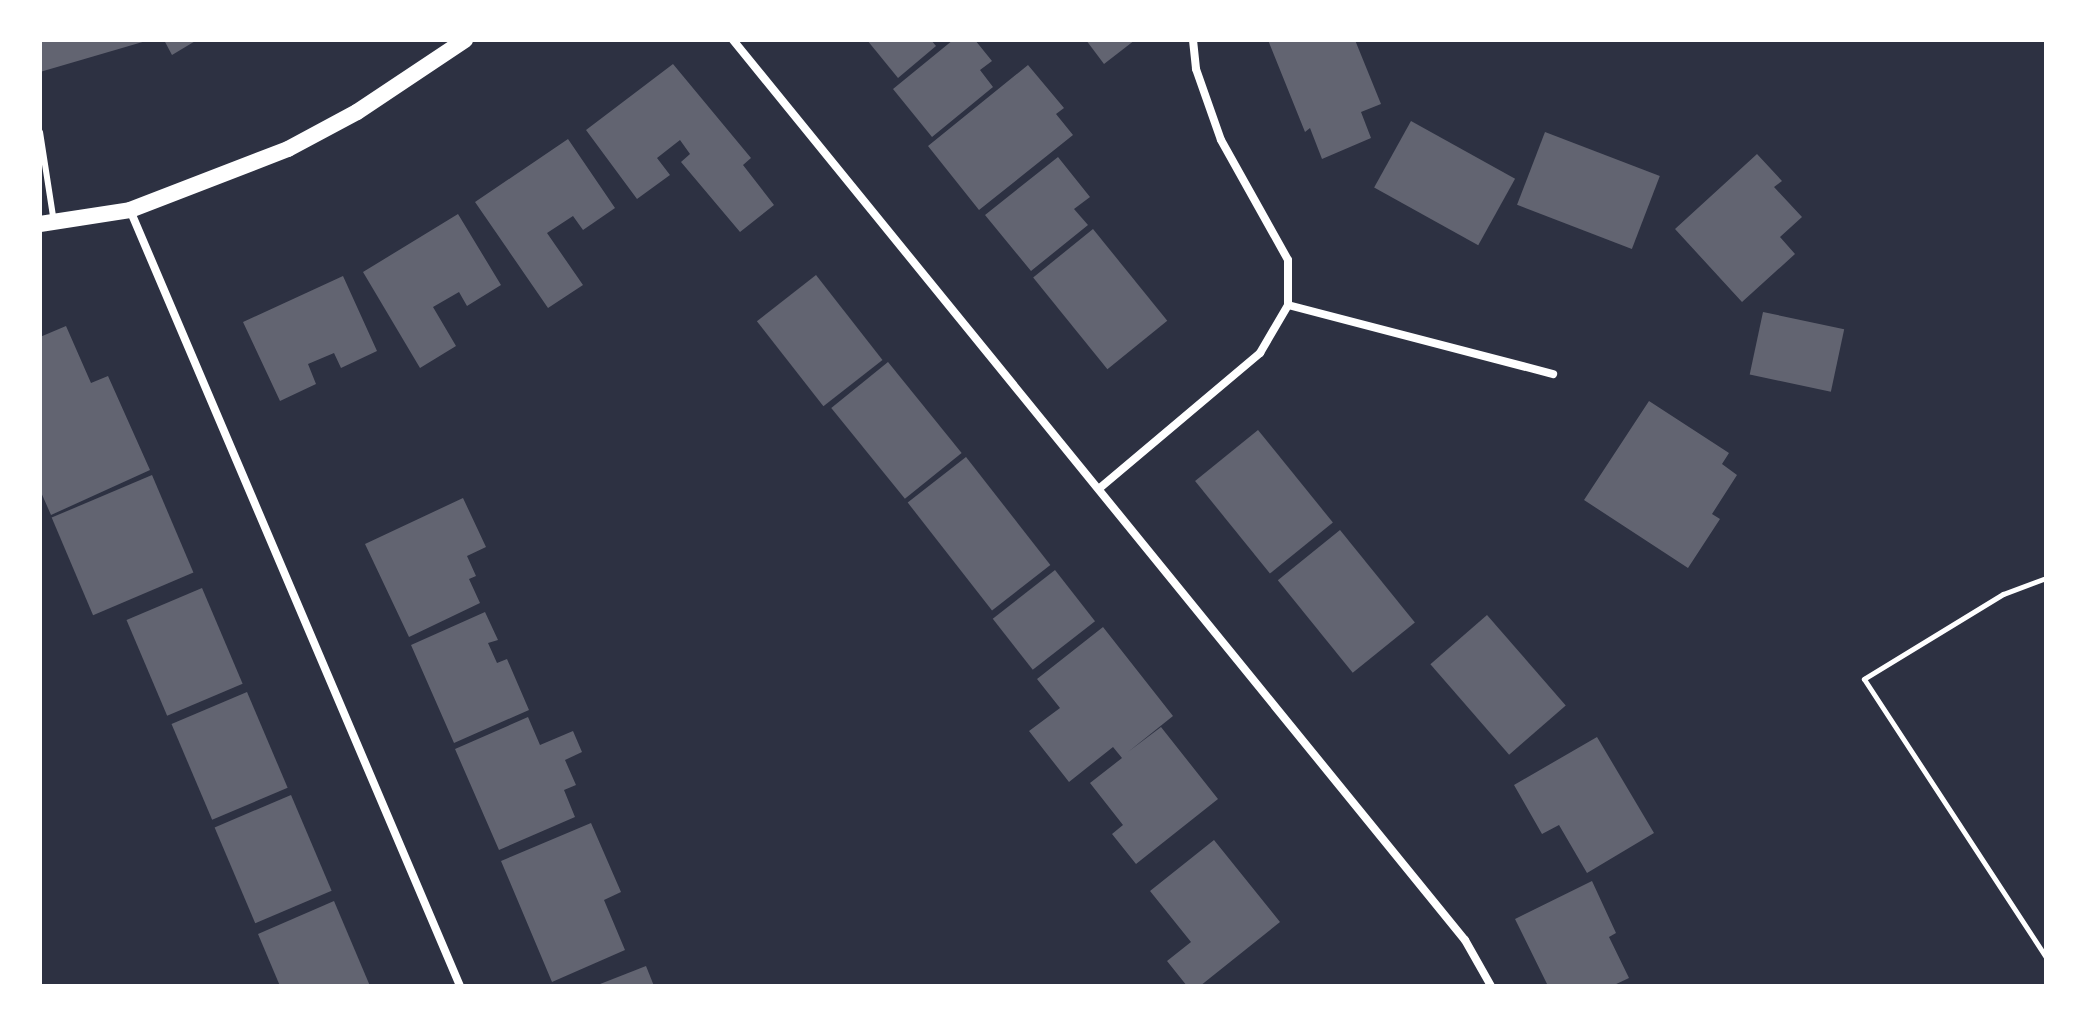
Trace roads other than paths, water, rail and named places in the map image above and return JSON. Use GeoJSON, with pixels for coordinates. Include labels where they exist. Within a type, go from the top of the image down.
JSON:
{"type":"FeatureCollection","features":[{"type":"Feature","properties":{"kind":"main road"},"geometry":{"type":"LineString","coordinates":[[47,223],[130,210],[288,149],[357,112],[465,40]]}},
{"type":"Feature","properties":{"kind":"street"},"geometry":{"type":"LineString","coordinates":[[733,40],[1101,487],[1465,940],[1491,986]]}},
{"type":"Feature","properties":{"kind":"street"},"geometry":{"type":"LineString","coordinates":[[1101,487],[1260,353],[1288,305],[1288,260],[1221,140],[1196,69],[1193,40]]}},
{"type":"Feature","properties":{"kind":"street"},"geometry":{"type":"LineString","coordinates":[[130,210],[460,986]]}},
{"type":"Feature","properties":{"kind":"street"},"geometry":{"type":"LineString","coordinates":[[1288,305],[1553,374]]}},
{"type":"Feature","properties":{"kind":"lane"},"geometry":{"type":"LineString","coordinates":[[40,132],[47,223]]}}]}
